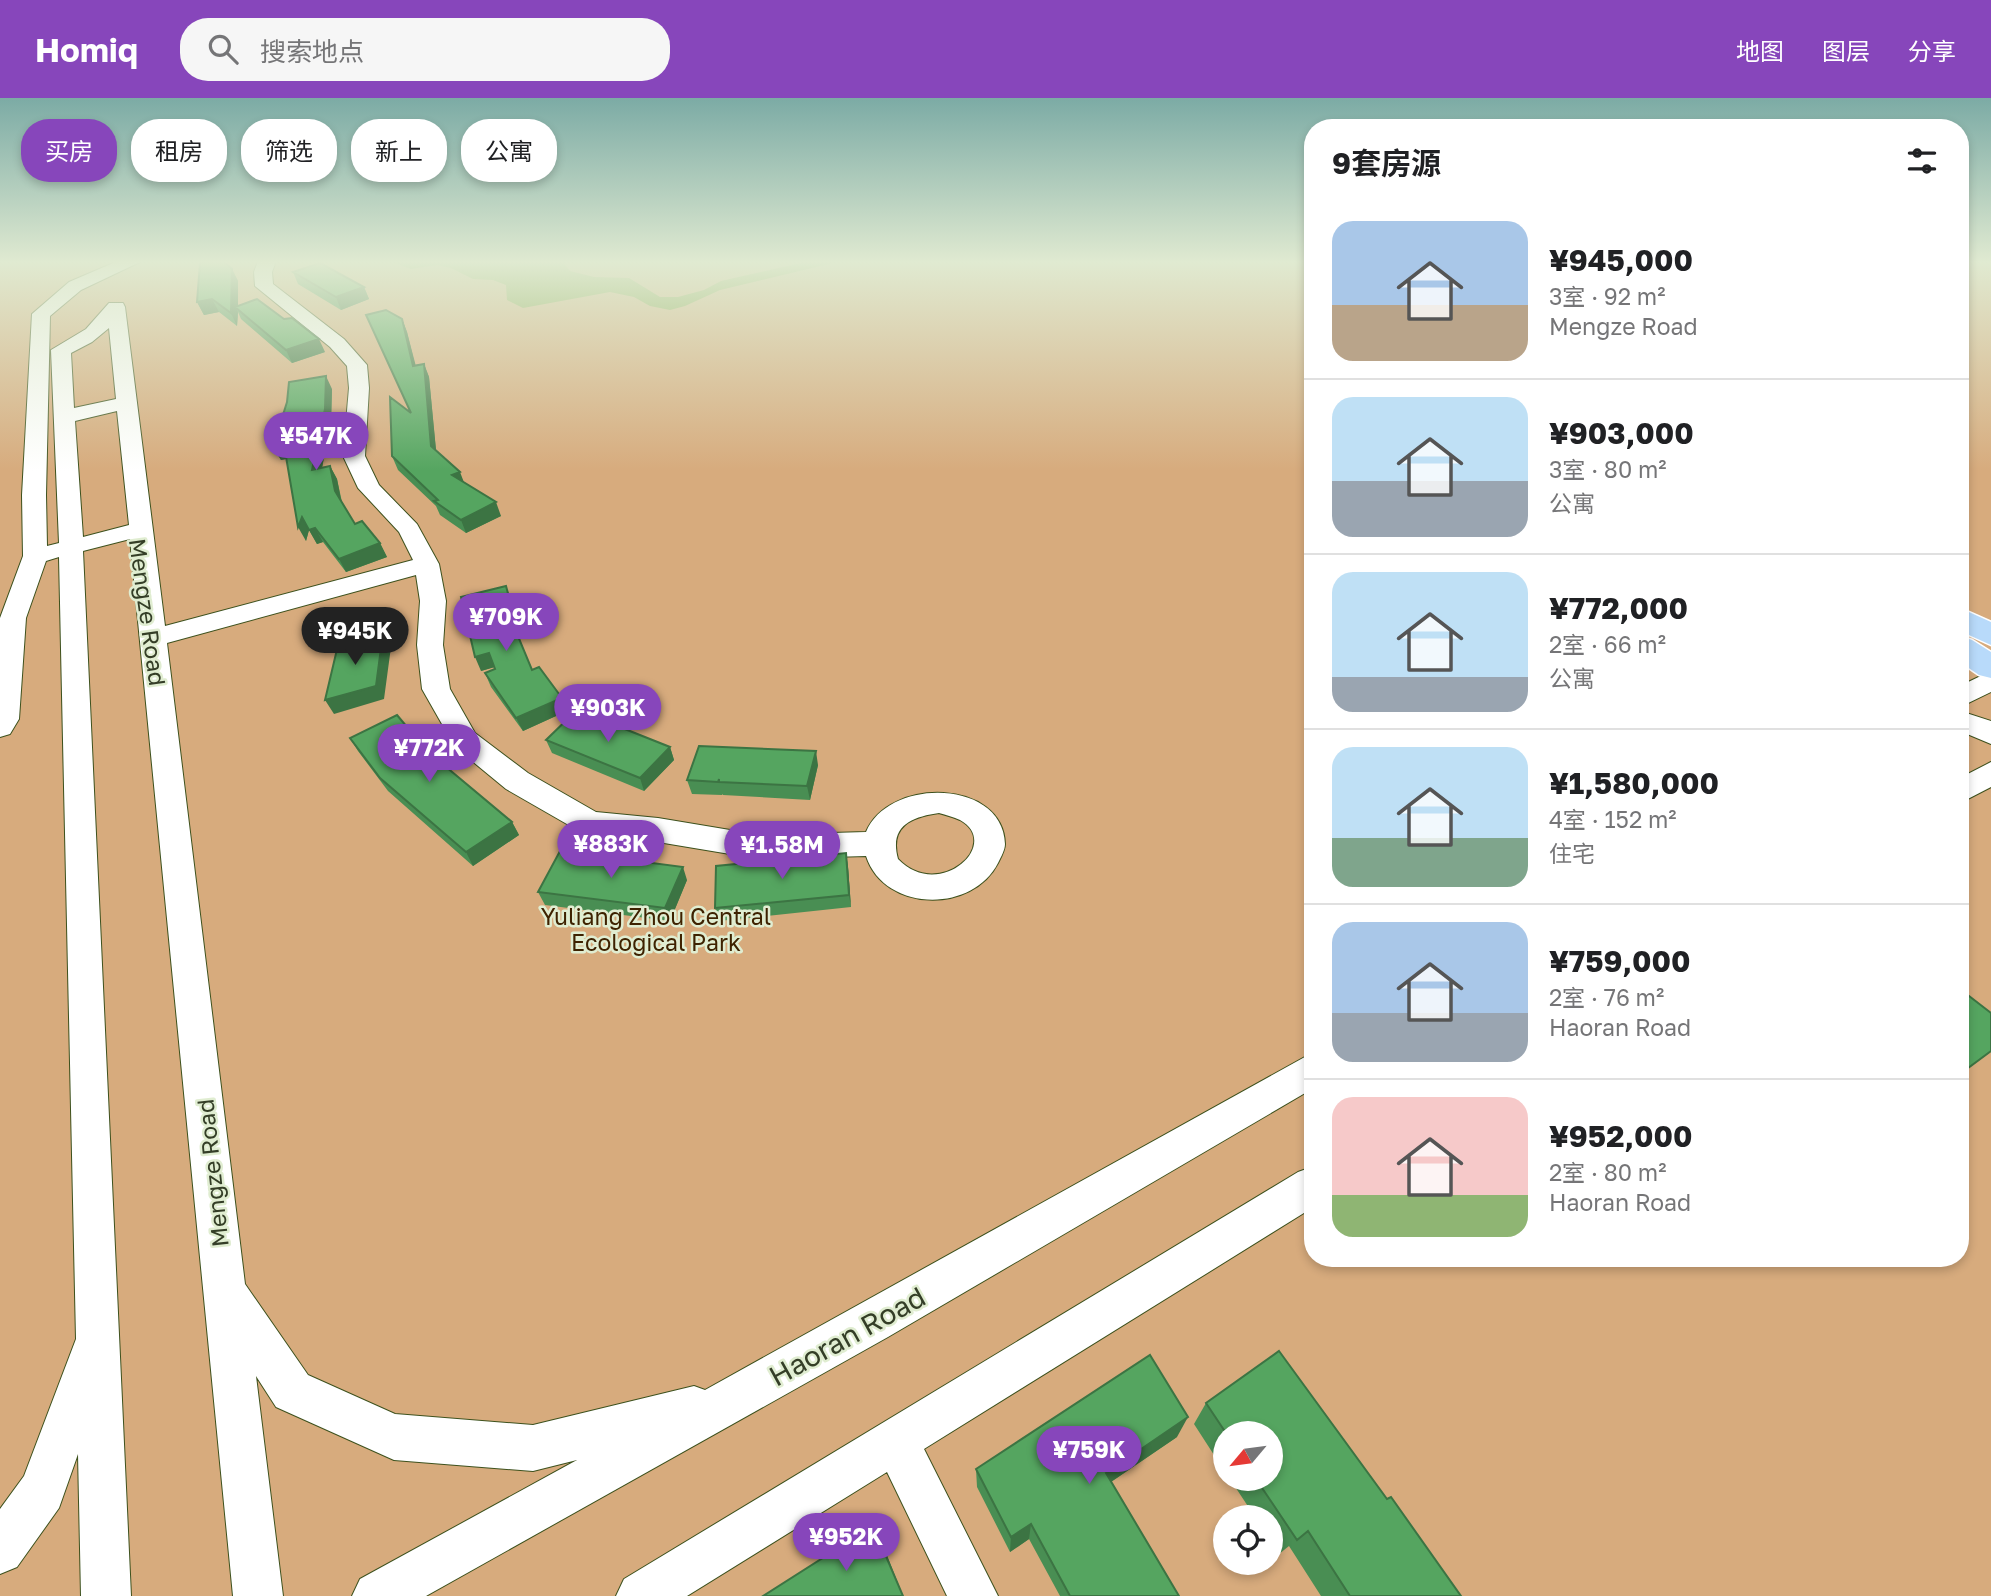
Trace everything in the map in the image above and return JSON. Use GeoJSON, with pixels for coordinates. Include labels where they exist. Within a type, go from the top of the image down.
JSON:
{"type":"FeatureCollection","features":[{"type":"Feature","properties":{"kind":"main road"},"geometry":{"type":"LineString","coordinates":[[1969,622],[1991,635]]}},
{"type":"Feature","properties":{"kind":"main road"},"geometry":{"type":"LineString","coordinates":[[1969,653],[1991,667]]}},
{"type":"Feature","properties":{"kind":"street"},"geometry":{"type":"LineString","coordinates":[[45,331],[64,417],[71,547],[106,1596]]}},
{"type":"Feature","properties":{"kind":"street"},"geometry":{"type":"LineString","coordinates":[[50,349],[90,336],[96,331]]}},
{"type":"Feature","properties":{"kind":"street"},"geometry":{"type":"LineString","coordinates":[[119,331],[141,529]]}},
{"type":"Feature","properties":{"kind":"street"},"geometry":{"type":"LineString","coordinates":[[322,331],[357,365],[359,388],[354,456],[369,488],[409,528],[427,564],[433,601],[430,645],[436,689],[465,740],[517,782],[590,822],[659,830],[760,847],[879,844]]}},
{"type":"Feature","properties":{"kind":"street"},"geometry":{"type":"LineString","coordinates":[[0,727],[5,719],[13,618],[35,556],[34,495],[50,349]]}},
{"type":"Feature","properties":{"kind":"street"},"geometry":{"type":"LineString","coordinates":[[64,417],[127,403]]}},
{"type":"Feature","properties":{"kind":"street","name":"Mengze Road"},"geometry":{"type":"LineString","coordinates":[[35,556],[141,529],[258,1596]]}},
{"type":"Feature","properties":{"kind":"street"},"geometry":{"type":"LineString","coordinates":[[153,638],[427,564]]}},
{"type":"Feature","properties":{"kind":"street"},"geometry":{"type":"LineString","coordinates":[[1969,618],[1991,622]]}},
{"type":"Feature","properties":{"kind":"street"},"geometry":{"type":"LineString","coordinates":[[1969,693],[1991,680]]}},
{"type":"Feature","properties":{"kind":"street"},"geometry":{"type":"LineString","coordinates":[[1969,723],[1991,734]]}},
{"type":"Feature","properties":{"kind":"street"},"geometry":{"type":"LineString","coordinates":[[1969,787],[1991,774]]}},
{"type":"Feature","properties":{"kind":"street","name":"Haoran Road"},"geometry":{"type":"LineString","coordinates":[[377,1596],[873,1322],[1304,1075]]}},
{"type":"Feature","properties":{"kind":"street"},"geometry":{"type":"LineString","coordinates":[[641,1596],[1304,1191]]}},
{"type":"Feature","properties":{"kind":"street"},"geometry":{"type":"LineString","coordinates":[[224,1290],[292,1391],[394,1437],[533,1448],[736,1398]]}},
{"type":"Feature","properties":{"kind":"street"},"geometry":{"type":"LineString","coordinates":[[0,1550],[41,1491],[97,1338]]}},
{"type":"Feature","properties":{"kind":"street"},"geometry":{"type":"LineString","coordinates":[[895,1440],[973,1596]]}},
{"type":"Feature","properties":{"kind":"green space","name":"Yuliang Zhou Central Ecological Park"},"geometry":{"type":"Polygon","coordinates":[[[0,331],[1304,331],[1304,1267],[1969,1267],[1969,331],[1991,331],[1991,1596],[0,1596],[0,331]]]}},
{"type":"Feature","properties":{"kind":"building"},"geometry":{"type":"Polygon","coordinates":[[[263,331],[309,331],[319,339],[286,350],[263,331]]]}},
{"type":"Feature","properties":{"kind":"building"},"geometry":{"type":"Polygon","coordinates":[[[373,331],[405,331],[413,366],[424,364],[431,446],[460,472],[452,475],[496,502],[461,520],[434,501],[438,500],[392,456],[390,397],[411,413],[373,331]]]}},
{"type":"Feature","properties":{"kind":"building"},"geometry":{"type":"Polygon","coordinates":[[[326,376],[325,409],[312,470],[330,466],[335,491],[355,524],[362,521],[380,543],[339,559],[315,528],[309,530],[302,517],[298,527],[284,445],[273,447],[287,402],[289,382],[326,376]]]}},
{"type":"Feature","properties":{"kind":"building"},"geometry":{"type":"Polygon","coordinates":[[[506,586],[514,616],[510,617],[532,670],[539,667],[562,698],[516,718],[485,673],[495,669],[489,653],[475,657],[461,597],[506,586]]]}},
{"type":"Feature","properties":{"kind":"building"},"geometry":{"type":"Polygon","coordinates":[[[383,633],[376,686],[325,700],[338,645],[383,633]]]}},
{"type":"Feature","properties":{"kind":"building"},"geometry":{"type":"Polygon","coordinates":[[[577,710],[670,747],[640,778],[546,740],[577,710]]]}},
{"type":"Feature","properties":{"kind":"building"},"geometry":{"type":"Polygon","coordinates":[[[397,715],[427,751],[512,822],[466,852],[380,778],[350,738],[397,715]]]}},
{"type":"Feature","properties":{"kind":"building"},"geometry":{"type":"Polygon","coordinates":[[[699,746],[816,751],[807,786],[719,782],[719,779],[718,782],[687,780],[699,746]]]}},
{"type":"Feature","properties":{"kind":"building"},"geometry":{"type":"Polygon","coordinates":[[[560,851],[683,867],[665,908],[538,892],[560,851]]]}},
{"type":"Feature","properties":{"kind":"building"},"geometry":{"type":"Polygon","coordinates":[[[846,853],[849,895],[715,908],[716,866],[846,853]]]}},
{"type":"Feature","properties":{"kind":"building"},"geometry":{"type":"Polygon","coordinates":[[[1969,996],[1991,1013],[1991,1051],[1969,1067],[1969,996]]]}},
{"type":"Feature","properties":{"kind":"building"},"geometry":{"type":"Polygon","coordinates":[[[1279,1351],[1387,1499],[1391,1497],[1461,1596],[1350,1596],[1308,1531],[1297,1540],[1283,1519],[1283,1505],[1273,1505],[1264,1491],[1283,1491],[1283,1421],[1218,1421],[1206,1403],[1279,1351]]]}},
{"type":"Feature","properties":{"kind":"building"},"geometry":{"type":"Polygon","coordinates":[[[1150,1355],[1188,1417],[1106,1473],[1179,1596],[1070,1596],[1031,1524],[1011,1537],[976,1469],[1150,1355]]]}},
{"type":"Feature","properties":{"kind":"building"},"geometry":{"type":"Polygon","coordinates":[[[873,1526],[903,1596],[763,1596],[873,1526]]]}}]}
